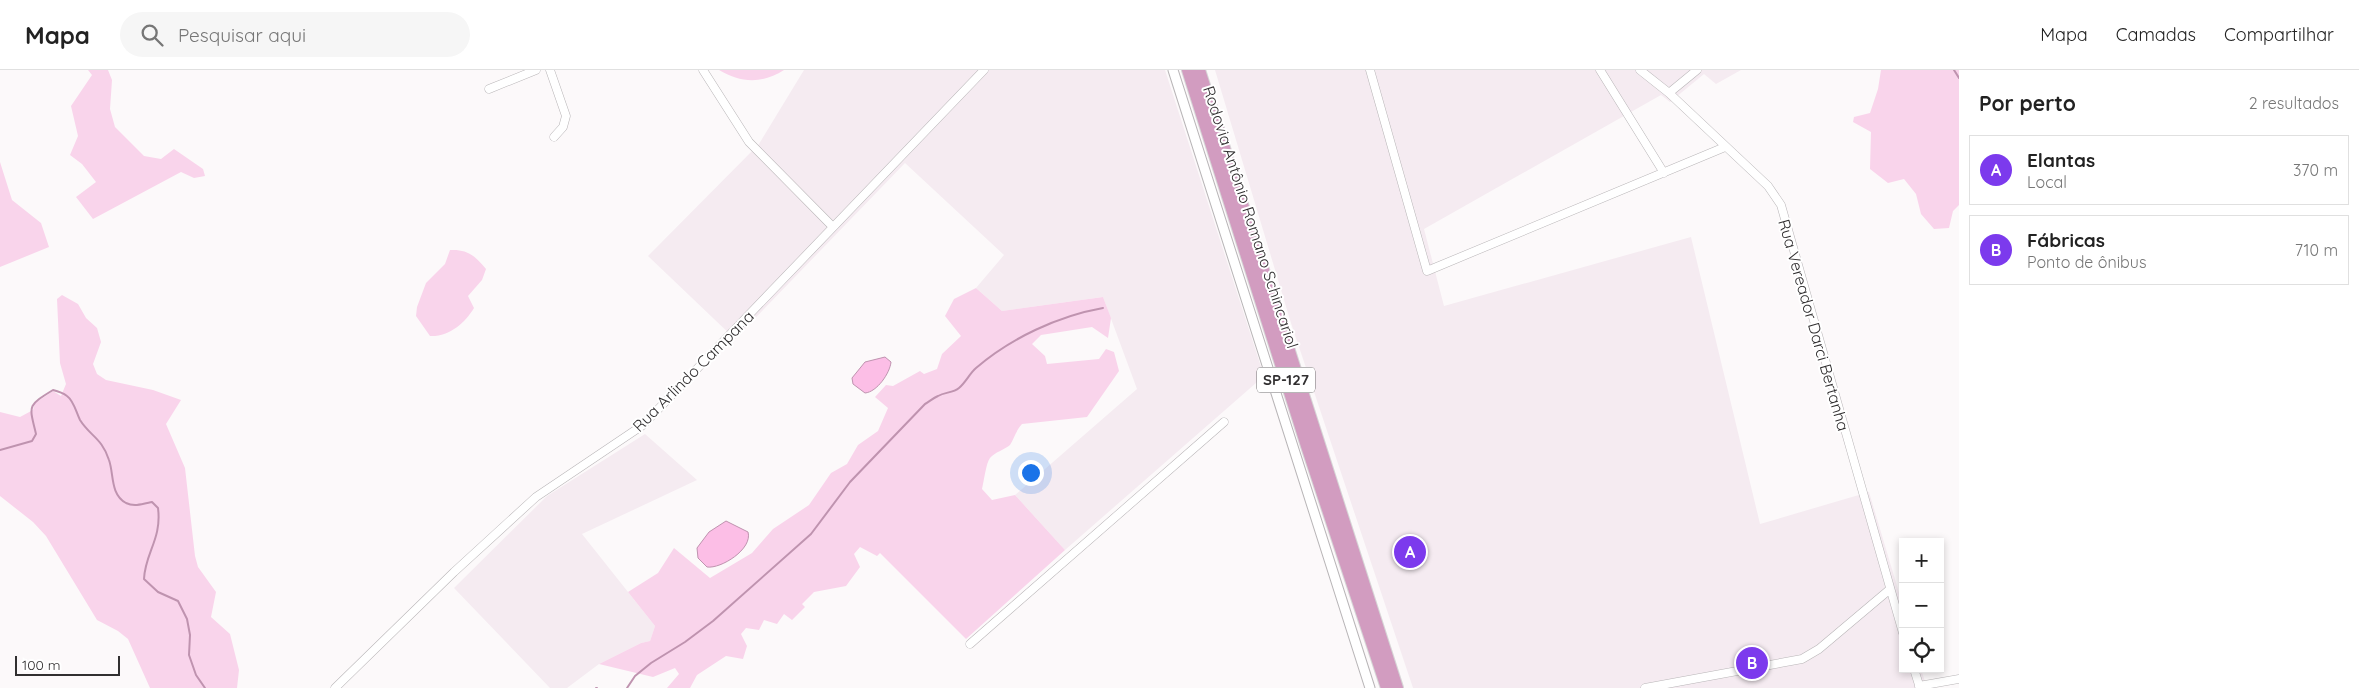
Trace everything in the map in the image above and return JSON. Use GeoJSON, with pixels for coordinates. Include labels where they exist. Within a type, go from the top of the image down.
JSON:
{"type":"FeatureCollection","features":[{"type":"Feature","properties":{"kind":"highway","name":"Rodovia Antônio Romano Schincariol"},"geometry":{"type":"LineString","coordinates":[[1188,70],[1307,446],[1387,688]]}},
{"type":"Feature","properties":{"kind":"highway","name":"Rodovia Antônio Romano Schincariol"},"geometry":{"type":"LineString","coordinates":[[1199,70],[1397,688]]}},
{"type":"Feature","properties":{"kind":"street"},"geometry":{"type":"LineString","coordinates":[[489,89],[536,70]]}},
{"type":"Feature","properties":{"kind":"street"},"geometry":{"type":"LineString","coordinates":[[550,70],[566,116],[563,127],[554,137]]}},
{"type":"Feature","properties":{"kind":"street"},"geometry":{"type":"LineString","coordinates":[[703,70],[749,142],[833,227]]}},
{"type":"Feature","properties":{"kind":"street","name":"Rua Arlindo Campana"},"geometry":{"type":"LineString","coordinates":[[336,688],[454,572],[536,497],[643,425],[984,70]]}},
{"type":"Feature","properties":{"kind":"street"},"geometry":{"type":"LineString","coordinates":[[1173,70],[1370,688]]}},
{"type":"Feature","properties":{"kind":"street"},"geometry":{"type":"LineString","coordinates":[[1370,70],[1427,271],[1725,147]]}},
{"type":"Feature","properties":{"kind":"street"},"geometry":{"type":"LineString","coordinates":[[1600,70],[1664,173]]}},
{"type":"Feature","properties":{"kind":"street","name":"Rua Vereador Darci Bertanha"},"geometry":{"type":"LineString","coordinates":[[1640,70],[1669,93],[1768,186],[1781,205],[1901,628]]}},
{"type":"Feature","properties":{"kind":"street"},"geometry":{"type":"LineString","coordinates":[[1669,93],[1697,70]]}},
{"type":"Feature","properties":{"kind":"street"},"geometry":{"type":"LineString","coordinates":[[970,644],[1224,422]]}},
{"type":"Feature","properties":{"kind":"street"},"geometry":{"type":"LineString","coordinates":[[1645,688],[1802,659],[1819,649],[1889,590]]}},
{"type":"Feature","properties":{"kind":"street"},"geometry":{"type":"LineString","coordinates":[[1915,673],[1920,687],[1959,679]]}},
{"type":"Feature","properties":{"kind":"shaded area"},"geometry":{"type":"Polygon","coordinates":[[[88,70],[108,70],[112,80],[110,109],[115,127],[144,156],[161,159],[174,149],[203,169],[205,176],[194,178],[181,172],[93,219],[76,197],[96,182],[82,164],[70,155],[78,136],[71,106],[92,75],[88,70]]]}},
{"type":"Feature","properties":{"kind":"shaded area"},"geometry":{"type":"Polygon","coordinates":[[[719,70],[784,70],[768,78],[751,80],[735,77],[719,70]]]}},
{"type":"Feature","properties":{"kind":"shaded area"},"geometry":{"type":"Polygon","coordinates":[[[804,70],[1165,70],[1264,376],[1065,550],[1015,495],[1137,389],[1103,297],[1002,311],[976,288],[1004,255],[905,163],[735,339],[648,256],[759,144],[804,70]]]}},
{"type":"Feature","properties":{"kind":"shaded area"},"geometry":{"type":"Polygon","coordinates":[[[1215,70],[1741,70],[1716,84],[1704,74],[1670,102],[1661,95],[1424,229],[1444,306],[1691,237],[1760,524],[1869,492],[1899,593],[1899,673],[1922,673],[1927,688],[1413,688],[1291,323],[1215,70]]]}},
{"type":"Feature","properties":{"kind":"shaded area"},"geometry":{"type":"Polygon","coordinates":[[[1881,70],[1959,70],[1959,205],[1953,211],[1949,228],[1934,229],[1921,214],[1916,194],[1904,179],[1888,183],[1870,169],[1871,132],[1853,122],[1854,117],[1870,113],[1878,89],[1881,70]]]}},
{"type":"Feature","properties":{"kind":"shaded area"},"geometry":{"type":"Polygon","coordinates":[[[0,162],[12,200],[41,223],[49,247],[0,267],[0,162]]]}},
{"type":"Feature","properties":{"kind":"shaded area"},"geometry":{"type":"Polygon","coordinates":[[[450,250],[471,254],[486,269],[482,280],[468,296],[474,308],[466,319],[450,332],[430,336],[416,316],[417,307],[426,283],[445,264],[450,250]]]}},
{"type":"Feature","properties":{"kind":"shaded area"},"geometry":{"type":"Polygon","coordinates":[[[976,288],[1002,311],[1103,297],[1111,318],[1108,338],[1092,327],[1041,335],[1032,344],[1045,356],[1047,364],[1099,359],[1106,349],[1114,352],[1119,371],[1087,417],[1022,424],[1010,445],[990,458],[985,472],[982,489],[992,500],[1015,495],[1065,550],[966,639],[880,553],[877,556],[860,547],[854,554],[860,567],[846,586],[814,592],[802,604],[805,607],[792,620],[784,614],[777,624],[764,620],[759,630],[746,628],[741,634],[747,646],[743,659],[726,656],[697,675],[690,688],[667,688],[679,674],[675,668],[653,677],[599,664],[641,643],[650,641],[655,626],[628,592],[658,573],[674,548],[710,578],[752,553],[773,529],[809,505],[831,473],[847,464],[858,445],[878,431],[888,408],[875,397],[886,385],[893,386],[920,371],[924,374],[937,369],[942,354],[961,336],[945,316],[954,299],[976,288]]]}},
{"type":"Feature","properties":{"kind":"shaded area"},"geometry":{"type":"Polygon","coordinates":[[[62,295],[78,304],[86,318],[97,328],[101,342],[93,364],[97,374],[106,380],[153,390],[181,400],[166,424],[185,468],[195,556],[198,567],[216,592],[211,617],[230,634],[239,670],[237,688],[150,688],[128,639],[118,631],[97,620],[46,536],[33,522],[0,496],[0,412],[20,417],[33,410],[35,403],[53,391],[61,396],[66,384],[60,363],[57,299],[62,295]]]}},
{"type":"Feature","properties":{"kind":"shaded area"},"geometry":{"type":"Polygon","coordinates":[[[885,357],[891,362],[878,386],[865,393],[853,384],[852,378],[865,362],[885,357]]]}},
{"type":"Feature","properties":{"kind":"shaded area"},"geometry":{"type":"Polygon","coordinates":[[[645,434],[697,480],[582,534],[655,626],[650,641],[641,643],[599,664],[567,688],[550,688],[454,588],[547,496],[645,434]]]}},
{"type":"Feature","properties":{"kind":"shaded area"},"geometry":{"type":"Polygon","coordinates":[[[726,521],[748,532],[746,545],[735,557],[720,565],[707,567],[698,558],[697,548],[709,532],[726,521]]]}},
{"type":"Feature","properties":{"kind":"waterway"},"geometry":{"type":"LineString","coordinates":[[1954,70],[1959,78]]}},
{"type":"Feature","properties":{"kind":"waterway"},"geometry":{"type":"LineString","coordinates":[[627,688],[635,676],[713,621],[811,534],[850,482],[925,404],[934,398],[959,388],[976,368],[1004,347],[1020,338],[1052,323],[1103,308]]}},
{"type":"Feature","properties":{"kind":"waterway"},"geometry":{"type":"LineString","coordinates":[[0,450],[32,441],[36,434],[31,412],[34,403],[53,390],[69,398],[80,420],[103,447],[111,465],[115,489],[121,499],[132,505],[152,502],[158,508],[158,529],[147,561],[144,579],[158,592],[178,601],[187,619],[190,635],[189,655],[196,675],[205,688]]}},
{"type":"Feature","properties":{"kind":"place","name":"Elantas"},"geometry":{"type":"Point","coordinates":[1410,552]}},
{"type":"Feature","properties":{"kind":"place","name":"Fábricas"},"geometry":{"type":"Point","coordinates":[1752,663]}}]}
